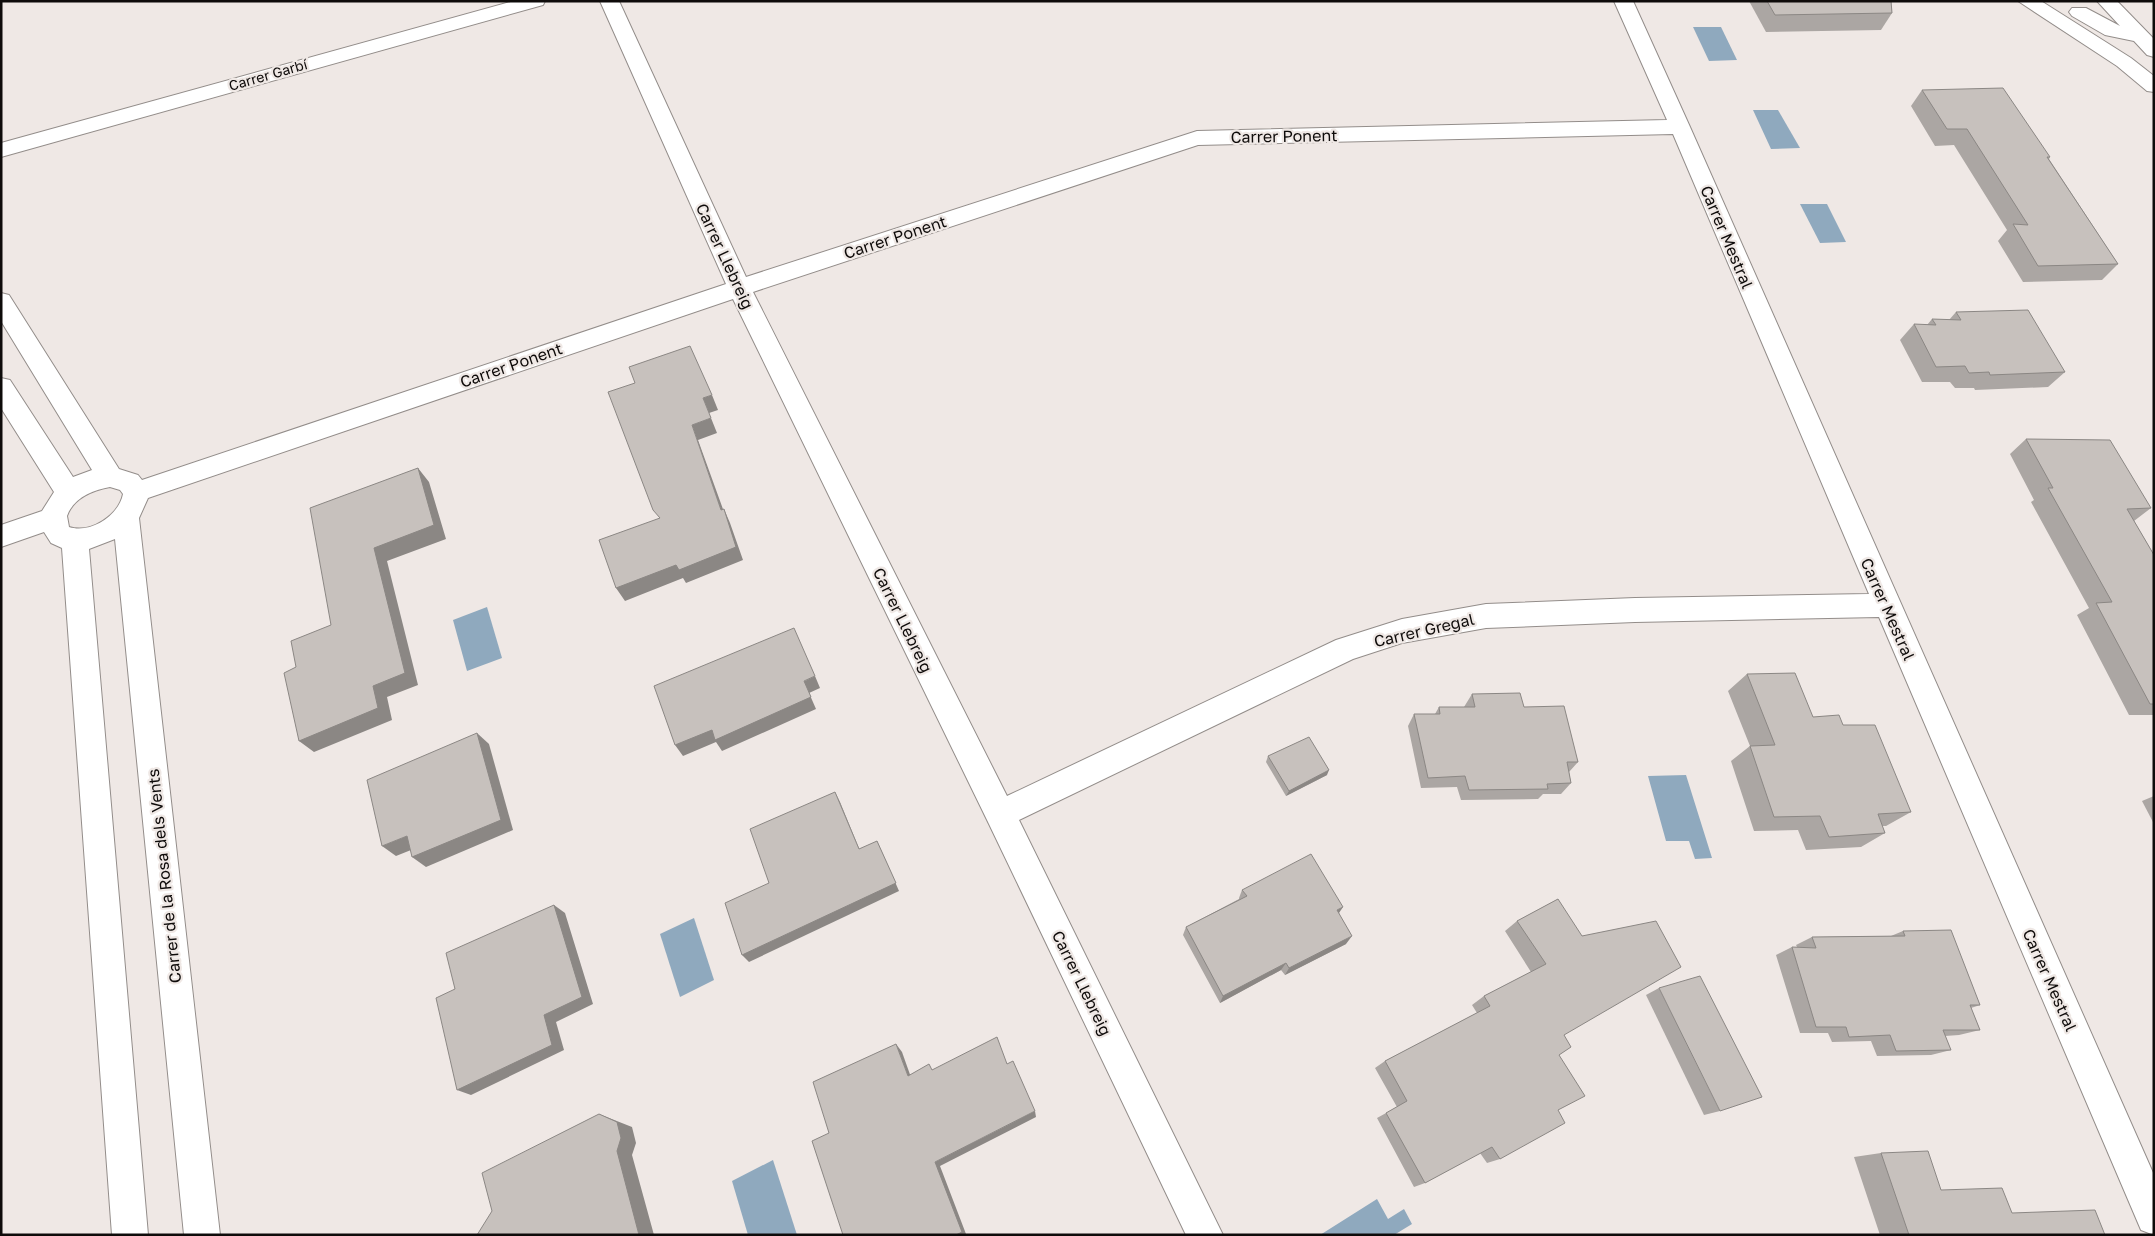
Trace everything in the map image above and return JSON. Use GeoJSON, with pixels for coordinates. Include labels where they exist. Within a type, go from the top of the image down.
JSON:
{"type":"FeatureCollection","features":[{"type":"Feature","properties":{"kind":"street","name":"Carrer Garbí"},"geometry":{"type":"LineString","coordinates":[[1,150],[510,4],[536,1]]}},
{"type":"Feature","properties":{"kind":"street","name":"Carrer Llebreig"},"geometry":{"type":"LineString","coordinates":[[609,1],[739,288],[1000,814],[1205,1235]]}},
{"type":"Feature","properties":{"kind":"street","name":"Carrer Mestral"},"geometry":{"type":"LineString","coordinates":[[1622,1],[1680,127],[1886,605],[2154,1216]]}},
{"type":"Feature","properties":{"kind":"street"},"geometry":{"type":"LineString","coordinates":[[2027,1],[2124,62],[2154,86]]}},
{"type":"Feature","properties":{"kind":"street"},"geometry":{"type":"LineString","coordinates":[[2064,1],[2112,31],[2138,36]]}},
{"type":"Feature","properties":{"kind":"street"},"geometry":{"type":"LineString","coordinates":[[2106,1],[2154,51]]}},
{"type":"Feature","properties":{"kind":"street","name":"Carrer Ponent"},"geometry":{"type":"LineString","coordinates":[[131,505],[739,288],[1197,138],[1680,127]]}},
{"type":"Feature","properties":{"kind":"street"},"geometry":{"type":"LineString","coordinates":[[1,301],[110,477]]}},
{"type":"Feature","properties":{"kind":"street"},"geometry":{"type":"LineString","coordinates":[[1,387],[69,493]]}},
{"type":"Feature","properties":{"kind":"street"},"geometry":{"type":"LineString","coordinates":[[110,477],[129,482],[131,505],[108,532],[85,539],[74,540],[58,533],[53,518],[55,510],[69,493],[89,482],[110,477]]}},
{"type":"Feature","properties":{"kind":"street","name":"Carrer de la Rosa dels Vents"},"geometry":{"type":"LineString","coordinates":[[131,505],[202,1235]]}},
{"type":"Feature","properties":{"kind":"street"},"geometry":{"type":"LineString","coordinates":[[1,536],[53,518]]}},
{"type":"Feature","properties":{"kind":"street"},"geometry":{"type":"LineString","coordinates":[[74,540],[130,1235]]}},
{"type":"Feature","properties":{"kind":"street","name":"Carrer Gregal"},"geometry":{"type":"LineString","coordinates":[[1000,814],[1346,649],[1402,631],[1486,616],[1635,610],[1886,605]]}},
{"type":"Feature","properties":{"kind":"water"},"geometry":{"type":"Polygon","coordinates":[[[1693,27],[1721,27],[1737,60],[1709,61],[1693,27]]]}},
{"type":"Feature","properties":{"kind":"water"},"geometry":{"type":"Polygon","coordinates":[[[1753,110],[1778,110],[1800,148],[1771,149],[1753,110]]]}},
{"type":"Feature","properties":{"kind":"water"},"geometry":{"type":"Polygon","coordinates":[[[1800,204],[1827,204],[1846,242],[1820,243],[1800,204]]]}},
{"type":"Feature","properties":{"kind":"water"},"geometry":{"type":"Polygon","coordinates":[[[487,607],[502,658],[467,671],[453,620],[487,607]]]}},
{"type":"Feature","properties":{"kind":"water"},"geometry":{"type":"Polygon","coordinates":[[[1686,775],[1712,858],[1695,859],[1689,841],[1666,841],[1648,776],[1686,775]]]}},
{"type":"Feature","properties":{"kind":"water"},"geometry":{"type":"Polygon","coordinates":[[[694,918],[714,980],[680,997],[660,934],[694,918]]]}},
{"type":"Feature","properties":{"kind":"water"},"geometry":{"type":"Polygon","coordinates":[[[773,1160],[797,1235],[748,1235],[732,1181],[773,1160]]]}},
{"type":"Feature","properties":{"kind":"water"},"geometry":{"type":"Polygon","coordinates":[[[1377,1199],[1388,1219],[1404,1209],[1412,1224],[1394,1235],[1320,1235],[1377,1199]]]}},
{"type":"Feature","properties":{"kind":"building"},"geometry":{"type":"Polygon","coordinates":[[[1767,1],[1891,1],[1892,13],[1775,15],[1767,1]]]}},
{"type":"Feature","properties":{"kind":"building"},"geometry":{"type":"Polygon","coordinates":[[[2003,88],[2050,157],[2047,157],[2118,264],[2038,266],[2013,224],[2028,225],[1967,129],[1947,129],[1922,90],[2003,88]]]}},
{"type":"Feature","properties":{"kind":"building"},"geometry":{"type":"Polygon","coordinates":[[[2028,310],[2065,372],[1990,375],[1989,372],[1969,373],[1965,366],[1936,367],[1914,324],[1936,325],[1932,319],[1961,320],[1956,312],[2028,310]]]}},
{"type":"Feature","properties":{"kind":"building"},"geometry":{"type":"Polygon","coordinates":[[[690,346],[712,395],[703,398],[711,418],[692,425],[721,510],[724,509],[736,547],[679,570],[676,565],[616,588],[599,540],[660,518],[653,510],[608,392],[635,383],[629,367],[690,346]]]}},
{"type":"Feature","properties":{"kind":"building"},"geometry":{"type":"Polygon","coordinates":[[[2026,439],[2110,440],[2151,508],[2127,509],[2154,555],[2154,704],[2150,704],[2096,603],[2112,602],[2048,488],[2053,488],[2026,439]]]}},
{"type":"Feature","properties":{"kind":"building"},"geometry":{"type":"Polygon","coordinates":[[[418,468],[434,525],[374,548],[405,673],[373,686],[378,708],[299,741],[284,673],[296,667],[291,641],[331,625],[310,508],[418,468]]]}},
{"type":"Feature","properties":{"kind":"building"},"geometry":{"type":"Polygon","coordinates":[[[794,628],[815,676],[804,681],[811,697],[715,740],[712,730],[675,745],[654,686],[794,628]]]}},
{"type":"Feature","properties":{"kind":"building"},"geometry":{"type":"Polygon","coordinates":[[[1795,673],[1813,717],[1839,715],[1843,725],[1875,725],[1911,812],[1878,814],[1885,833],[1829,837],[1820,816],[1774,817],[1750,746],[1775,745],[1747,674],[1795,673]]]}},
{"type":"Feature","properties":{"kind":"building"},"geometry":{"type":"Polygon","coordinates":[[[1520,693],[1524,707],[1564,706],[1578,762],[1567,762],[1571,783],[1547,784],[1548,789],[1469,790],[1465,776],[1428,778],[1414,714],[1440,714],[1439,707],[1475,707],[1472,694],[1520,693]]]}},
{"type":"Feature","properties":{"kind":"building"},"geometry":{"type":"Polygon","coordinates":[[[477,733],[501,820],[412,857],[407,836],[382,846],[367,780],[477,733]]]}},
{"type":"Feature","properties":{"kind":"building"},"geometry":{"type":"Polygon","coordinates":[[[1309,737],[1329,770],[1289,791],[1268,756],[1309,737]]]}},
{"type":"Feature","properties":{"kind":"building"},"geometry":{"type":"Polygon","coordinates":[[[835,792],[859,849],[877,841],[896,883],[742,955],[725,903],[769,883],[750,829],[835,792]]]}},
{"type":"Feature","properties":{"kind":"building"},"geometry":{"type":"Polygon","coordinates":[[[1311,854],[1343,907],[1337,910],[1352,936],[1289,968],[1286,963],[1223,996],[1186,927],[1247,896],[1242,890],[1311,854]]]}},
{"type":"Feature","properties":{"kind":"building"},"geometry":{"type":"Polygon","coordinates":[[[1558,899],[1582,936],[1656,921],[1681,967],[1564,1035],[1571,1047],[1559,1055],[1585,1096],[1558,1110],[1565,1123],[1500,1159],[1492,1147],[1425,1183],[1386,1113],[1407,1101],[1385,1061],[1490,1006],[1484,996],[1546,964],[1517,921],[1558,899]]]}},
{"type":"Feature","properties":{"kind":"building"},"geometry":{"type":"Polygon","coordinates":[[[554,905],[582,997],[544,1015],[552,1045],[457,1090],[436,998],[455,989],[446,953],[554,905]]]}},
{"type":"Feature","properties":{"kind":"building"},"geometry":{"type":"Polygon","coordinates":[[[1951,930],[1980,1005],[1970,1005],[1980,1030],[1943,1030],[1951,1050],[1896,1051],[1890,1035],[1849,1037],[1846,1027],[1816,1027],[1792,947],[1816,948],[1812,937],[1905,936],[1903,931],[1951,930]]]}},
{"type":"Feature","properties":{"kind":"building"},"geometry":{"type":"Polygon","coordinates":[[[1700,976],[1762,1097],[1720,1111],[1659,988],[1700,976]]]}},
{"type":"Feature","properties":{"kind":"building"},"geometry":{"type":"Polygon","coordinates":[[[997,1037],[1007,1064],[1013,1061],[1035,1111],[935,1162],[962,1232],[956,1235],[843,1235],[812,1141],[829,1133],[813,1082],[896,1044],[908,1076],[929,1064],[932,1070],[997,1037]]]}},
{"type":"Feature","properties":{"kind":"building"},"geometry":{"type":"Polygon","coordinates":[[[599,1114],[617,1122],[621,1138],[617,1151],[639,1235],[477,1235],[492,1211],[482,1173],[599,1114]]]}},
{"type":"Feature","properties":{"kind":"building"},"geometry":{"type":"Polygon","coordinates":[[[1928,1151],[1941,1190],[2002,1188],[2012,1213],[2095,1210],[2105,1235],[1909,1235],[1881,1153],[1928,1151]]]}}]}
